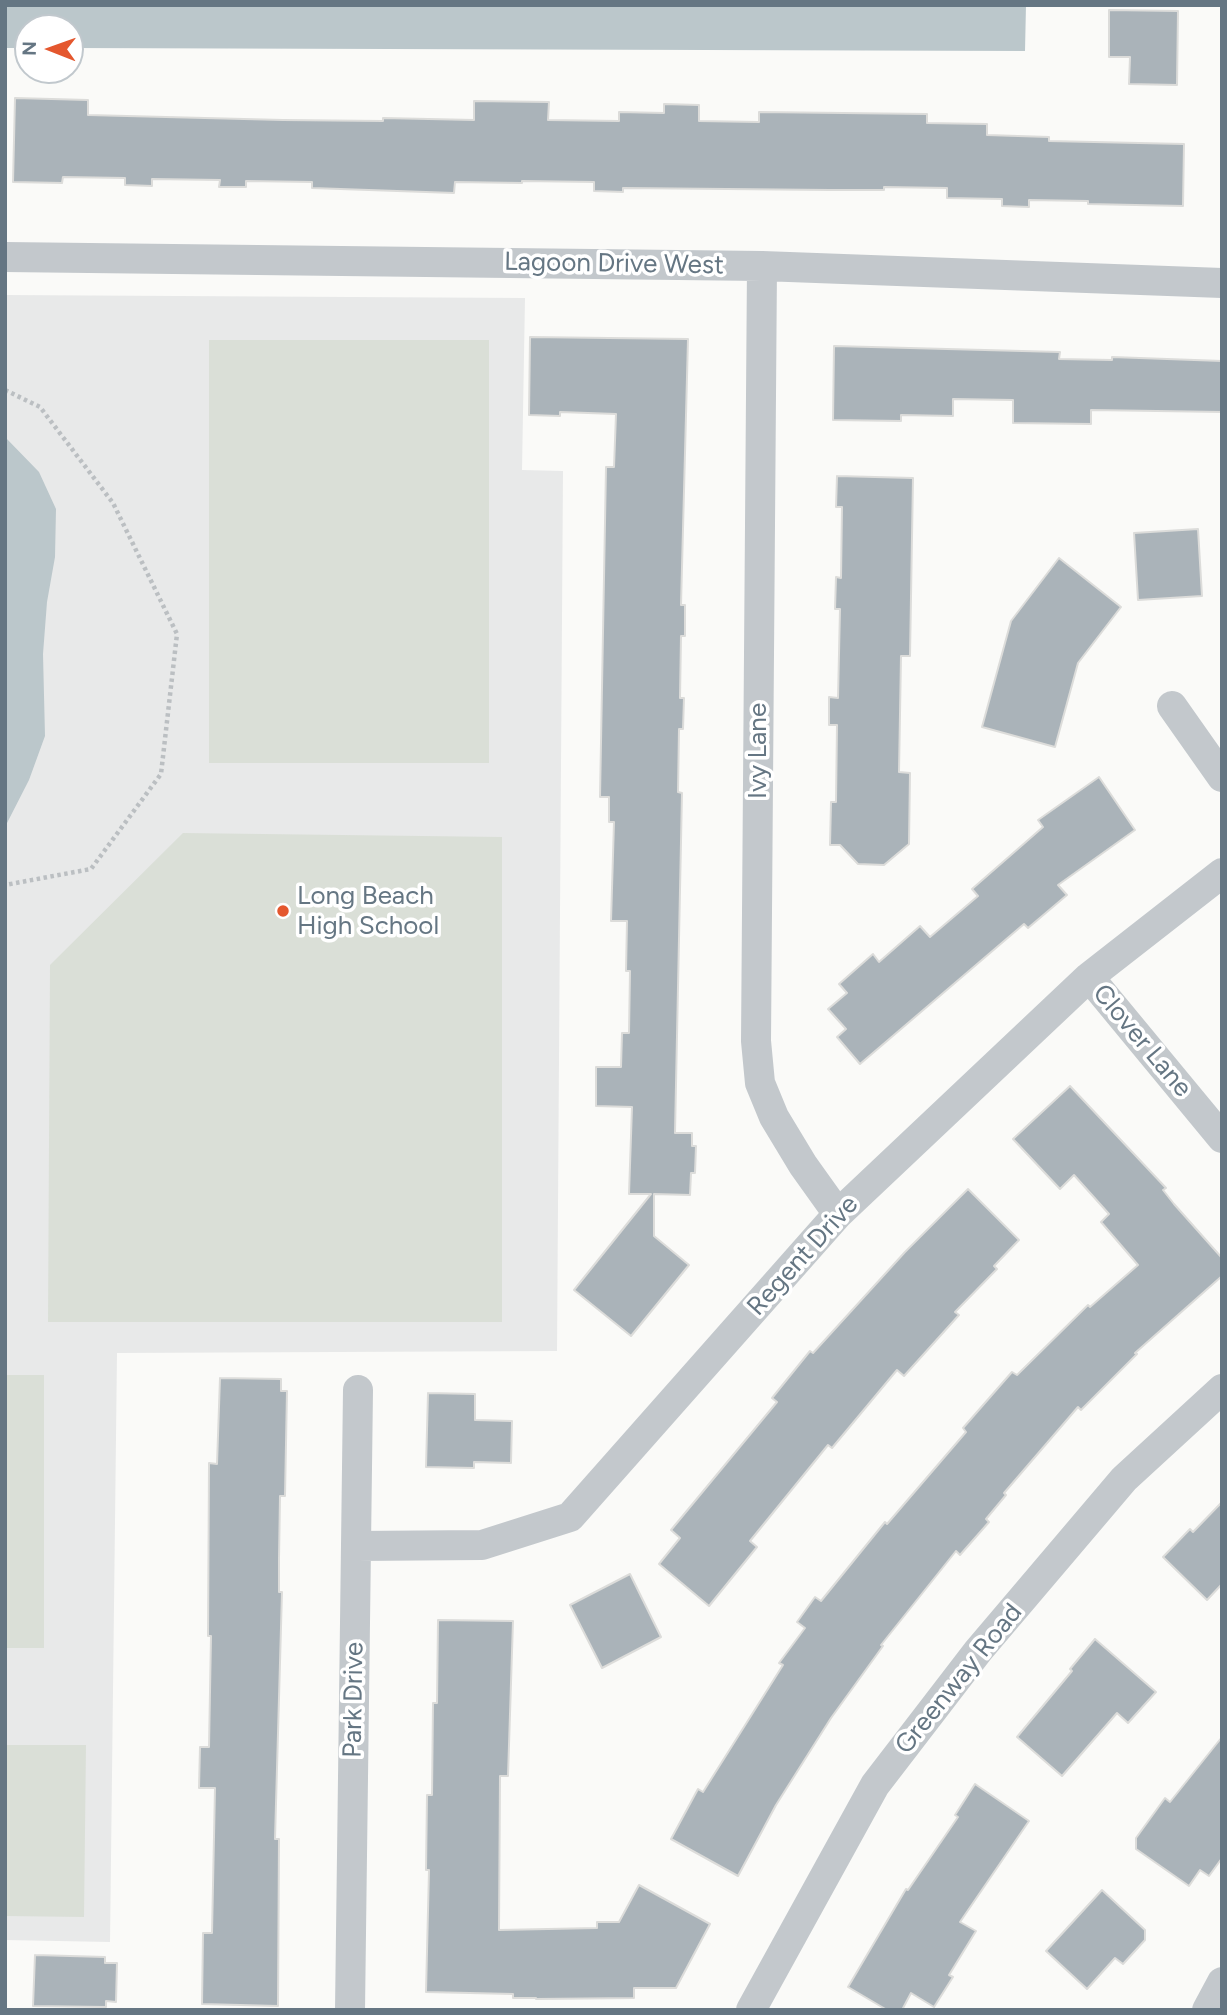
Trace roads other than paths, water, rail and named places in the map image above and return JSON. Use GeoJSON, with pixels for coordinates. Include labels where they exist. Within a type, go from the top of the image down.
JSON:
{"type":"FeatureCollection","features":[{"type":"Feature","properties":{"kind":"street","name":"Lagoon Drive West"},"geometry":{"type":"LineString","coordinates":[[5,257],[762,266],[1222,284]]}},
{"type":"Feature","properties":{"kind":"street","name":"Ivy Lane"},"geometry":{"type":"LineString","coordinates":[[762,266],[755,1041],[760,1083],[774,1116],[803,1165],[838,1214]]}},
{"type":"Feature","properties":{"kind":"street"},"geometry":{"type":"LineString","coordinates":[[1172,706],[1222,777]]}},
{"type":"Feature","properties":{"kind":"street","name":"Regent Drive"},"geometry":{"type":"LineString","coordinates":[[356,1546],[482,1545],[570,1517],[838,1214],[1088,977],[1222,873]]}},
{"type":"Feature","properties":{"kind":"street","name":"Clover Lane"},"geometry":{"type":"LineString","coordinates":[[1088,977],[1222,1138]]}},
{"type":"Feature","properties":{"kind":"street","name":"Greenway Road"},"geometry":{"type":"LineString","coordinates":[[751,2010],[875,1785],[978,1651],[1124,1479],[1222,1389]]}},
{"type":"Feature","properties":{"kind":"street","name":"Park Drive"},"geometry":{"type":"LineString","coordinates":[[349,2010],[358,1390]]}},
{"type":"Feature","properties":{"kind":"street"},"geometry":{"type":"LineString","coordinates":[[1207,2010],[1222,1982]]}},
{"type":"Feature","properties":{"kind":"place","name":"Long Beach High School"},"geometry":{"type":"Point","coordinates":[283,911]}}]}
